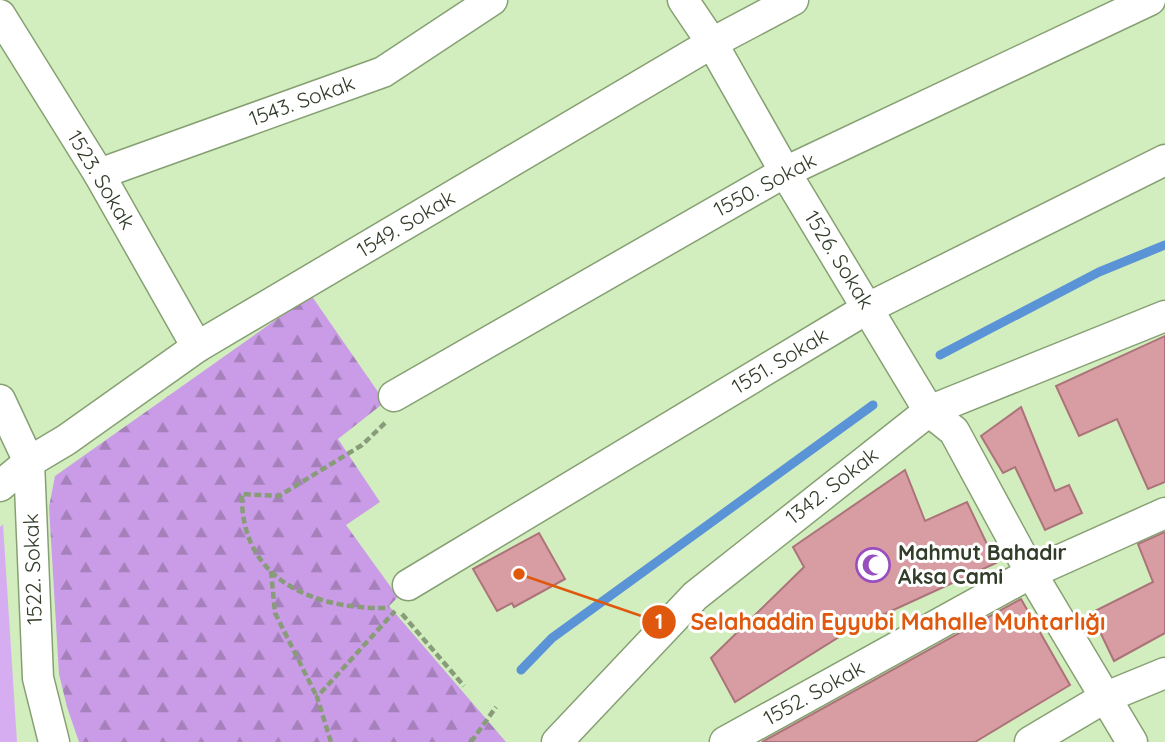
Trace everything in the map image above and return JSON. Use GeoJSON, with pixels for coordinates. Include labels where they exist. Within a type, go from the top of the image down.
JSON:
{"type":"FeatureCollection","features":[{"type":"Feature","properties":{"kind":"street"},"geometry":{"type":"LineString","coordinates":[[0,5],[12,0]]}},
{"type":"Feature","properties":{"kind":"street","name":"1543. Sokak"},"geometry":{"type":"LineString","coordinates":[[99,174],[383,72],[460,8],[492,0]]}},
{"type":"Feature","properties":{"kind":"street","name":"1526. Sokak"},"geometry":{"type":"LineString","coordinates":[[683,0],[712,43],[785,172],[929,411],[954,431],[1031,573],[1132,742]]}},
{"type":"Feature","properties":{"kind":"street","name":"1549. Sokak"},"geometry":{"type":"LineString","coordinates":[[0,486],[197,347],[712,43],[793,0]]}},
{"type":"Feature","properties":{"kind":"street","name":"1550. Sokak"},"geometry":{"type":"LineString","coordinates":[[394,396],[785,172],[1150,0]]}},
{"type":"Feature","properties":{"kind":"street","name":"1523. Sokak"},"geometry":{"type":"LineString","coordinates":[[0,15],[99,174],[197,347]]}},
{"type":"Feature","properties":{"kind":"street","name":"1551. Sokak"},"geometry":{"type":"LineString","coordinates":[[403,597],[869,308],[1165,160]]}},
{"type":"Feature","properties":{"kind":"street","name":"1342. Sokak"},"geometry":{"type":"LineString","coordinates":[[557,742],[695,596],[929,411],[1165,316]]}},
{"type":"Feature","properties":{"kind":"street","name":"1522. Sokak"},"geometry":{"type":"LineString","coordinates":[[0,400],[29,463],[38,678],[54,742]]}},
{"type":"Feature","properties":{"kind":"street","name":"1552. Sokak"},"geometry":{"type":"LineString","coordinates":[[725,742],[1031,573],[1165,513]]}},
{"type":"Feature","properties":{"kind":"street"},"geometry":{"type":"LineString","coordinates":[[1030,742],[1104,698],[1165,673]]}},
{"type":"Feature","properties":{"kind":"path"},"geometry":{"type":"LineString","coordinates":[[394,396],[387,422],[362,445],[279,496],[242,494],[242,516],[248,541],[260,561],[290,587],[324,601],[367,609],[403,597]]}},
{"type":"Feature","properties":{"kind":"path"},"geometry":{"type":"LineString","coordinates":[[271,570],[275,613],[317,697],[331,742]]}},
{"type":"Feature","properties":{"kind":"path"},"geometry":{"type":"LineString","coordinates":[[403,597],[464,686]]}},
{"type":"Feature","properties":{"kind":"path"},"geometry":{"type":"LineString","coordinates":[[317,697],[403,597]]}},
{"type":"Feature","properties":{"kind":"path"},"geometry":{"type":"LineString","coordinates":[[471,742],[496,707]]}},
{"type":"Feature","properties":{"kind":"green space"},"geometry":{"type":"Polygon","coordinates":[[[311,295],[385,402],[338,439],[380,502],[346,525],[398,597],[389,606],[506,742],[79,742],[59,674],[49,507],[55,476],[311,295]]]}},
{"type":"Feature","properties":{"kind":"shaded area"},"geometry":{"type":"Polygon","coordinates":[[[3,524],[17,742],[0,742],[0,527],[3,524]]]}},
{"type":"Feature","properties":{"kind":"building"},"geometry":{"type":"Polygon","coordinates":[[[1165,336],[1165,482],[1148,489],[1117,419],[1079,436],[1056,386],[1165,336]]]}},
{"type":"Feature","properties":{"kind":"building"},"geometry":{"type":"Polygon","coordinates":[[[1021,407],[1055,491],[1069,485],[1082,513],[1045,530],[1015,467],[1003,473],[981,436],[1021,407]]]}},
{"type":"Feature","properties":{"kind":"building"},"geometry":{"type":"Polygon","coordinates":[[[905,470],[925,521],[967,502],[996,563],[852,629],[735,702],[711,658],[804,567],[793,547],[905,470]]]}},
{"type":"Feature","properties":{"kind":"building"},"geometry":{"type":"Polygon","coordinates":[[[1165,532],[1165,633],[1114,661],[1091,613],[1153,582],[1138,544],[1165,532]]]}},
{"type":"Feature","properties":{"kind":"building"},"geometry":{"type":"Polygon","coordinates":[[[539,533],[565,579],[514,607],[512,603],[497,611],[473,569],[539,533]]]}},
{"type":"Feature","properties":{"kind":"building"},"geometry":{"type":"Polygon","coordinates":[[[1021,599],[1070,685],[975,742],[762,742],[1021,599]]]}},
{"type":"Feature","properties":{"kind":"waterway"},"geometry":{"type":"LineString","coordinates":[[940,355],[1099,272],[1165,245]]}},
{"type":"Feature","properties":{"kind":"waterway"},"geometry":{"type":"LineString","coordinates":[[521,670],[552,638],[873,405]]}},
{"type":"Feature","properties":{"kind":"place","name":"Mahmut Bahadır Aksa Cami"},"geometry":{"type":"Point","coordinates":[873,565]}},
{"type":"Feature","properties":{"kind":"place","name":"Selahaddin Eyyubi Mahalle Muhtarlığı"},"geometry":{"type":"Point","coordinates":[519,574]}}]}
